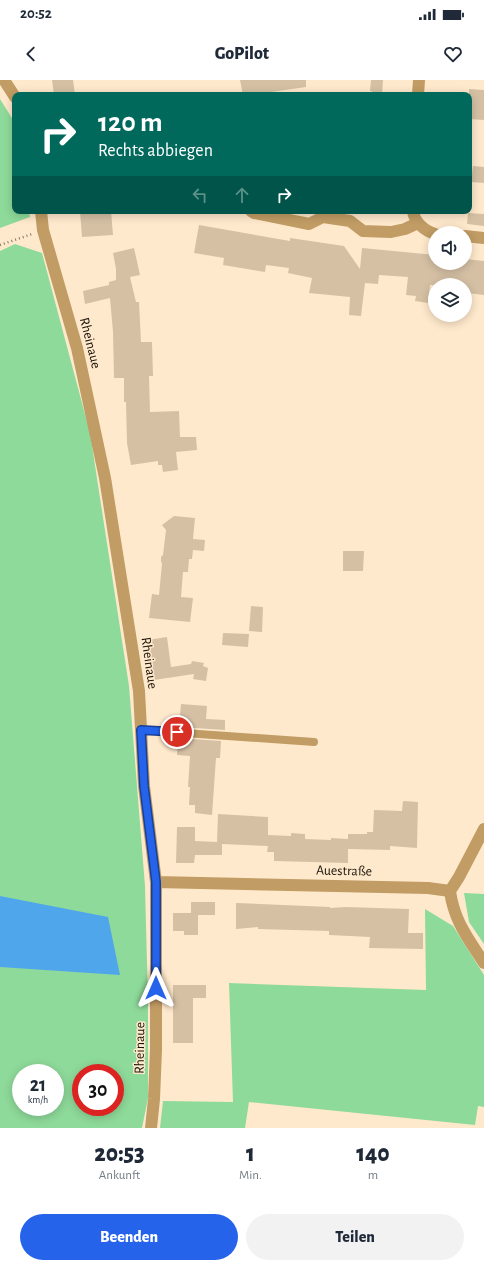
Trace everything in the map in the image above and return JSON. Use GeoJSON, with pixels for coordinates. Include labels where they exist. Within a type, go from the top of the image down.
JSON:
{"type":"FeatureCollection","features":[{"type":"Feature","properties":{"kind":"street"},"geometry":{"type":"LineString","coordinates":[[4,80],[12,92]]}},
{"type":"Feature","properties":{"kind":"street"},"geometry":{"type":"LineString","coordinates":[[418,92],[419,80]]}},
{"type":"Feature","properties":{"kind":"street","name":"Rheinaue"},"geometry":{"type":"LineString","coordinates":[[41,214],[77,348],[105,478],[139,691],[144,786],[156,882],[156,1049],[151,1128]]}},
{"type":"Feature","properties":{"kind":"street"},"geometry":{"type":"LineString","coordinates":[[259,214],[309,224],[323,217],[350,221],[363,231],[391,232],[418,224]]}},
{"type":"Feature","properties":{"kind":"street"},"geometry":{"type":"LineString","coordinates":[[413,214],[418,224],[428,231]]}},
{"type":"Feature","properties":{"kind":"street"},"geometry":{"type":"LineString","coordinates":[[472,237],[484,238]]}},
{"type":"Feature","properties":{"kind":"street"},"geometry":{"type":"LineString","coordinates":[[484,829],[460,877],[450,891],[452,906],[459,924],[484,963]]}},
{"type":"Feature","properties":{"kind":"street","name":"Auestraße"},"geometry":{"type":"LineString","coordinates":[[156,882],[428,888],[450,891]]}},
{"type":"Feature","properties":{"kind":"lane"},"geometry":{"type":"LineString","coordinates":[[141,730],[314,742]]}},
{"type":"Feature","properties":{"kind":"path"},"geometry":{"type":"LineString","coordinates":[[0,244],[44,230]]}},
{"type":"Feature","properties":{"kind":"green space"},"geometry":{"type":"Polygon","coordinates":[[[0,99],[12,118],[12,214],[30,214],[30,217],[0,228],[0,99]]]}},
{"type":"Feature","properties":{"kind":"green space"},"geometry":{"type":"Polygon","coordinates":[[[15,244],[42,253],[90,433],[129,686],[145,886],[148,1001],[148,1098],[142,1128],[0,1128],[0,251],[15,244]]]}},
{"type":"Feature","properties":{"kind":"green space"},"geometry":{"type":"Polygon","coordinates":[[[464,893],[484,894],[484,944],[469,922],[464,893]]]}},
{"type":"Feature","properties":{"kind":"green space"},"geometry":{"type":"Polygon","coordinates":[[[425,909],[453,926],[484,975],[484,1107],[478,1106],[475,1125],[249,1102],[245,1128],[160,1128],[163,1101],[233,1102],[229,983],[426,990],[425,909]]]}},
{"type":"Feature","properties":{"kind":"water"},"geometry":{"type":"Polygon","coordinates":[[[0,896],[108,917],[120,975],[0,967],[0,896]]]}},
{"type":"Feature","properties":{"kind":"building"},"geometry":{"type":"Polygon","coordinates":[[[52,80],[73,80],[75,92],[54,92],[52,80]]]}},
{"type":"Feature","properties":{"kind":"building"},"geometry":{"type":"Polygon","coordinates":[[[240,80],[306,80],[306,87],[272,92],[242,92],[240,80]]]}},
{"type":"Feature","properties":{"kind":"building"},"geometry":{"type":"Polygon","coordinates":[[[371,80],[383,80],[382,92],[370,91],[371,80]]]}},
{"type":"Feature","properties":{"kind":"building"},"geometry":{"type":"Polygon","coordinates":[[[469,89],[484,90],[484,120],[472,119],[472,92],[469,92],[469,89]]]}},
{"type":"Feature","properties":{"kind":"building"},"geometry":{"type":"Polygon","coordinates":[[[473,166],[484,167],[484,183],[472,182],[473,166]]]}},
{"type":"Feature","properties":{"kind":"building"},"geometry":{"type":"Polygon","coordinates":[[[80,214],[111,214],[113,235],[82,237],[80,214]]]}},
{"type":"Feature","properties":{"kind":"building"},"geometry":{"type":"Polygon","coordinates":[[[468,214],[484,214],[484,226],[467,224],[468,214]]]}},
{"type":"Feature","properties":{"kind":"building"},"geometry":{"type":"Polygon","coordinates":[[[199,225],[290,241],[290,238],[344,246],[360,269],[362,248],[428,254],[428,270],[472,270],[472,260],[484,261],[484,295],[472,294],[472,278],[428,278],[428,303],[415,301],[416,296],[406,295],[408,277],[379,275],[378,284],[365,283],[361,316],[349,315],[350,297],[309,293],[312,278],[288,273],[289,268],[266,265],[265,272],[223,265],[224,258],[194,253],[199,225]]]}},
{"type":"Feature","properties":{"kind":"building"},"geometry":{"type":"Polygon","coordinates":[[[134,248],[140,275],[130,277],[136,302],[139,302],[141,342],[152,342],[153,376],[149,376],[150,412],[179,411],[180,437],[196,437],[197,450],[176,452],[178,470],[163,472],[162,465],[158,465],[158,461],[131,465],[127,443],[124,378],[114,378],[113,332],[110,298],[85,304],[83,291],[109,285],[109,282],[116,280],[116,269],[113,253],[134,248]]]}},
{"type":"Feature","properties":{"kind":"building"},"geometry":{"type":"Polygon","coordinates":[[[174,516],[195,518],[193,539],[205,540],[204,551],[193,550],[192,559],[189,559],[188,572],[183,572],[181,597],[193,598],[190,622],[149,618],[152,594],[159,595],[162,564],[161,557],[163,555],[166,530],[162,525],[174,516]]]}},
{"type":"Feature","properties":{"kind":"building"},"geometry":{"type":"Polygon","coordinates":[[[343,551],[364,551],[363,571],[343,571],[343,551]]]}},
{"type":"Feature","properties":{"kind":"building"},"geometry":{"type":"Polygon","coordinates":[[[251,606],[263,607],[262,632],[249,631],[251,606]]]}},
{"type":"Feature","properties":{"kind":"building"},"geometry":{"type":"Polygon","coordinates":[[[223,633],[249,634],[248,647],[222,645],[223,633]]]}},
{"type":"Feature","properties":{"kind":"building"},"geometry":{"type":"Polygon","coordinates":[[[167,637],[171,667],[191,664],[192,661],[204,663],[203,666],[208,668],[206,681],[193,679],[194,674],[154,680],[148,640],[167,637]]]}},
{"type":"Feature","properties":{"kind":"building"},"geometry":{"type":"Polygon","coordinates":[[[181,704],[207,706],[206,719],[225,720],[225,730],[179,727],[181,704]]]}},
{"type":"Feature","properties":{"kind":"building"},"geometry":{"type":"Polygon","coordinates":[[[178,738],[221,741],[220,758],[216,758],[212,815],[195,813],[195,805],[189,805],[190,787],[188,787],[190,756],[177,755],[178,738]]]}},
{"type":"Feature","properties":{"kind":"building"},"geometry":{"type":"Polygon","coordinates":[[[403,801],[418,802],[417,848],[390,846],[390,850],[348,849],[348,863],[274,861],[274,852],[267,852],[268,846],[222,844],[222,855],[195,855],[194,863],[176,863],[177,827],[195,827],[195,841],[217,842],[218,814],[268,817],[268,835],[291,836],[291,833],[305,834],[305,839],[348,839],[348,834],[367,834],[367,832],[373,832],[374,810],[402,811],[403,801]]]}},
{"type":"Feature","properties":{"kind":"building"},"geometry":{"type":"Polygon","coordinates":[[[191,902],[215,902],[215,915],[198,915],[198,935],[184,935],[184,931],[173,931],[173,913],[191,913],[191,902]]]}},
{"type":"Feature","properties":{"kind":"building"},"geometry":{"type":"Polygon","coordinates":[[[236,903],[330,908],[346,907],[409,909],[408,933],[423,933],[423,949],[369,948],[370,937],[329,935],[329,931],[258,929],[258,927],[236,929],[236,903]]]}},
{"type":"Feature","properties":{"kind":"building"},"geometry":{"type":"Polygon","coordinates":[[[173,985],[206,985],[206,998],[193,998],[193,1043],[173,1043],[173,985]]]}},
{"type":"Feature","properties":{"kind":"route"},"geometry":{"type":"LineString","coordinates":[[156,988],[156,882],[144,786],[141,730],[177,732]]}}]}
